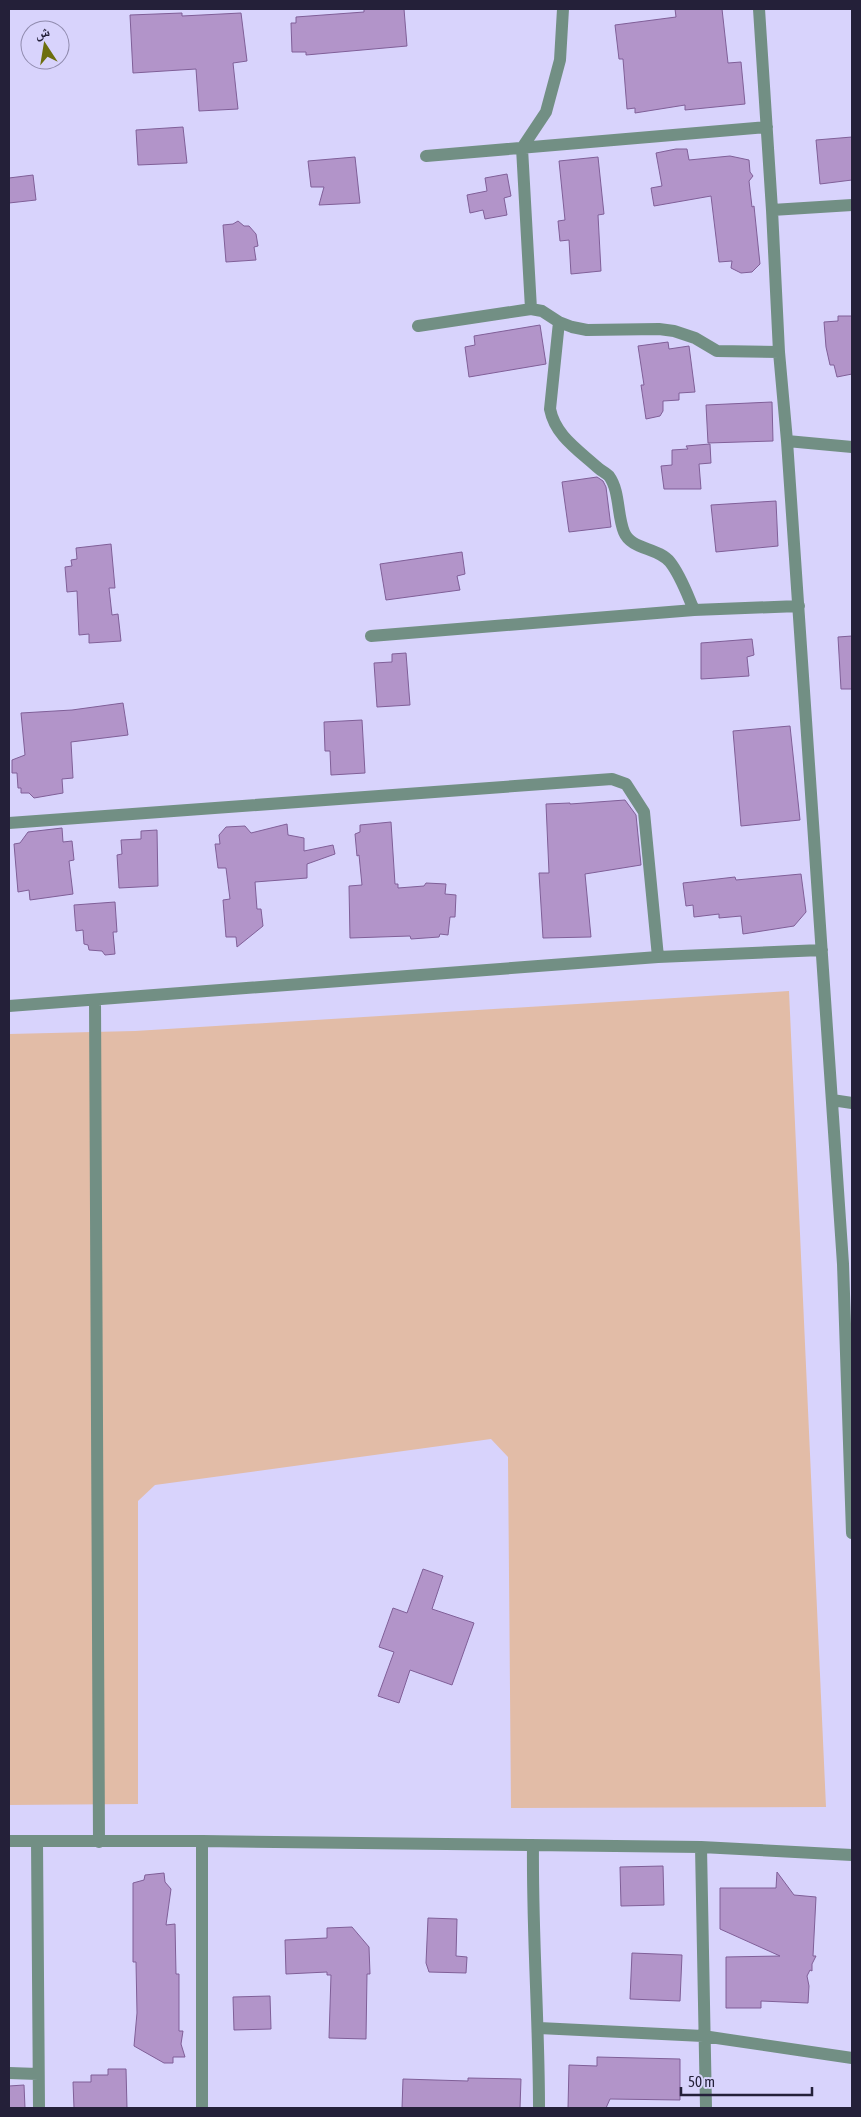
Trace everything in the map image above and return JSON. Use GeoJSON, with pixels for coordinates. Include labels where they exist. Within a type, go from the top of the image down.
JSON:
{"type":"FeatureCollection","features":[{"type":"Feature","properties":{"kind":"street"},"geometry":{"type":"LineString","coordinates":[[531,309],[522,148],[546,112],[560,60],[563,9]]}},
{"type":"Feature","properties":{"kind":"street"},"geometry":{"type":"LineString","coordinates":[[759,9],[779,352],[799,606],[832,1100],[848,1265],[852,1533]]}},
{"type":"Feature","properties":{"kind":"street"},"geometry":{"type":"LineString","coordinates":[[426,156],[767,127]]}},
{"type":"Feature","properties":{"kind":"street"},"geometry":{"type":"LineString","coordinates":[[772,210],[852,205]]}},
{"type":"Feature","properties":{"kind":"street"},"geometry":{"type":"LineString","coordinates":[[418,326],[531,309],[542,311],[559,322],[587,330],[659,329],[674,331],[695,338],[717,351],[779,352]]}},
{"type":"Feature","properties":{"kind":"street"},"geometry":{"type":"LineString","coordinates":[[559,322],[550,409],[552,422],[562,437],[609,477],[614,488],[623,531],[630,541],[651,549],[670,561],[694,610]]}},
{"type":"Feature","properties":{"kind":"street"},"geometry":{"type":"LineString","coordinates":[[787,441],[852,447]]}},
{"type":"Feature","properties":{"kind":"street"},"geometry":{"type":"LineString","coordinates":[[372,636],[694,610],[799,606]]}},
{"type":"Feature","properties":{"kind":"street"},"geometry":{"type":"LineString","coordinates":[[9,823],[612,779],[626,784],[644,812],[658,957]]}},
{"type":"Feature","properties":{"kind":"street"},"geometry":{"type":"LineString","coordinates":[[9,1006],[658,957],[822,950]]}},
{"type":"Feature","properties":{"kind":"street"},"geometry":{"type":"LineString","coordinates":[[95,1000],[99,1842]]}},
{"type":"Feature","properties":{"kind":"street"},"geometry":{"type":"LineString","coordinates":[[832,1100],[852,1103]]}},
{"type":"Feature","properties":{"kind":"street"},"geometry":{"type":"LineString","coordinates":[[9,1841],[202,1841],[701,1847],[852,1855]]}},
{"type":"Feature","properties":{"kind":"street"},"geometry":{"type":"LineString","coordinates":[[37,1841],[39,2108]]}},
{"type":"Feature","properties":{"kind":"street"},"geometry":{"type":"LineString","coordinates":[[202,1841],[202,2108]]}},
{"type":"Feature","properties":{"kind":"street"},"geometry":{"type":"LineString","coordinates":[[533,1845],[532,1880],[539,2028],[539,2108]]}},
{"type":"Feature","properties":{"kind":"street"},"geometry":{"type":"LineString","coordinates":[[701,1847],[703,2036],[706,2108]]}},
{"type":"Feature","properties":{"kind":"street"},"geometry":{"type":"LineString","coordinates":[[539,2028],[703,2036],[852,2058]]}},
{"type":"Feature","properties":{"kind":"street"},"geometry":{"type":"LineString","coordinates":[[9,2073],[38,2074]]}},
{"type":"Feature","properties":{"kind":"shaded area"},"geometry":{"type":"Polygon","coordinates":[[[789,991],[826,1807],[511,1808],[508,1457],[491,1439],[155,1485],[138,1501],[138,1804],[9,1805],[9,1034],[135,1031],[789,991]]]}},
{"type":"Feature","properties":{"kind":"building"},"geometry":{"type":"Polygon","coordinates":[[[364,9],[404,9],[407,46],[306,55],[306,52],[292,52],[291,23],[296,23],[296,17],[364,12],[364,9]]]}},
{"type":"Feature","properties":{"kind":"building"},"geometry":{"type":"Polygon","coordinates":[[[675,9],[722,9],[728,63],[741,62],[745,104],[685,110],[685,105],[635,113],[635,108],[627,109],[623,59],[619,59],[615,25],[676,17],[675,9]]]}},
{"type":"Feature","properties":{"kind":"building"},"geometry":{"type":"Polygon","coordinates":[[[182,13],[182,16],[241,13],[247,61],[233,63],[238,109],[199,111],[196,69],[133,73],[130,15],[182,13]]]}},
{"type":"Feature","properties":{"kind":"building"},"geometry":{"type":"Polygon","coordinates":[[[183,127],[187,163],[138,165],[136,130],[183,127]]]}},
{"type":"Feature","properties":{"kind":"building"},"geometry":{"type":"Polygon","coordinates":[[[852,137],[852,180],[820,184],[816,140],[852,137]]]}},
{"type":"Feature","properties":{"kind":"building"},"geometry":{"type":"Polygon","coordinates":[[[687,149],[689,160],[730,156],[749,160],[750,172],[753,176],[749,181],[752,207],[754,206],[760,264],[752,272],[741,273],[731,268],[732,261],[719,262],[711,196],[654,206],[651,188],[662,186],[656,153],[687,149]]]}},
{"type":"Feature","properties":{"kind":"building"},"geometry":{"type":"Polygon","coordinates":[[[355,157],[360,203],[319,205],[324,187],[311,187],[308,161],[355,157]]]}},
{"type":"Feature","properties":{"kind":"building"},"geometry":{"type":"Polygon","coordinates":[[[598,157],[604,214],[598,215],[601,271],[571,274],[569,240],[560,241],[558,221],[565,220],[559,161],[598,157]]]}},
{"type":"Feature","properties":{"kind":"building"},"geometry":{"type":"Polygon","coordinates":[[[507,174],[511,196],[504,198],[507,215],[485,219],[483,210],[470,213],[467,195],[487,191],[485,178],[507,174]]]}},
{"type":"Feature","properties":{"kind":"building"},"geometry":{"type":"Polygon","coordinates":[[[33,175],[36,200],[9,203],[9,178],[33,175]]]}},
{"type":"Feature","properties":{"kind":"building"},"geometry":{"type":"Polygon","coordinates":[[[238,221],[244,226],[249,226],[256,234],[258,246],[254,247],[256,260],[226,262],[223,225],[233,224],[238,221]]]}},
{"type":"Feature","properties":{"kind":"building"},"geometry":{"type":"Polygon","coordinates":[[[838,316],[852,316],[852,374],[837,377],[834,365],[830,365],[824,322],[838,321],[838,316]]]}},
{"type":"Feature","properties":{"kind":"building"},"geometry":{"type":"Polygon","coordinates":[[[540,325],[546,364],[469,377],[465,347],[475,345],[474,336],[540,325]]]}},
{"type":"Feature","properties":{"kind":"building"},"geometry":{"type":"Polygon","coordinates":[[[668,342],[669,349],[689,346],[695,392],[679,393],[679,400],[663,401],[663,411],[660,416],[646,419],[641,385],[644,385],[638,346],[668,342]]]}},
{"type":"Feature","properties":{"kind":"building"},"geometry":{"type":"Polygon","coordinates":[[[772,402],[773,441],[708,443],[706,405],[772,402]]]}},
{"type":"Feature","properties":{"kind":"building"},"geometry":{"type":"Polygon","coordinates":[[[710,444],[711,463],[699,464],[701,489],[664,489],[661,466],[672,465],[672,450],[688,449],[686,446],[710,444]]]}},
{"type":"Feature","properties":{"kind":"building"},"geometry":{"type":"Polygon","coordinates":[[[597,477],[603,481],[606,487],[611,527],[569,532],[562,482],[597,477]]]}},
{"type":"Feature","properties":{"kind":"building"},"geometry":{"type":"Polygon","coordinates":[[[776,501],[778,546],[716,552],[711,505],[776,501]]]}},
{"type":"Feature","properties":{"kind":"building"},"geometry":{"type":"Polygon","coordinates":[[[111,544],[115,588],[109,588],[112,615],[118,614],[121,641],[89,643],[89,634],[79,635],[77,591],[67,592],[65,567],[72,566],[71,560],[77,559],[76,548],[111,544]]]}},
{"type":"Feature","properties":{"kind":"building"},"geometry":{"type":"Polygon","coordinates":[[[462,552],[465,574],[457,576],[460,590],[386,600],[380,564],[462,552]]]}},
{"type":"Feature","properties":{"kind":"building"},"geometry":{"type":"Polygon","coordinates":[[[852,636],[852,689],[841,689],[838,637],[852,636]]]}},
{"type":"Feature","properties":{"kind":"building"},"geometry":{"type":"Polygon","coordinates":[[[752,639],[754,655],[747,657],[749,676],[701,679],[701,643],[752,639]]]}},
{"type":"Feature","properties":{"kind":"building"},"geometry":{"type":"Polygon","coordinates":[[[406,653],[410,705],[377,707],[374,663],[392,662],[392,654],[406,653]]]}},
{"type":"Feature","properties":{"kind":"building"},"geometry":{"type":"Polygon","coordinates":[[[123,703],[128,735],[71,742],[73,778],[62,779],[63,793],[34,798],[29,793],[21,793],[21,788],[18,788],[17,773],[12,773],[12,760],[25,755],[21,713],[72,710],[123,703]]]}},
{"type":"Feature","properties":{"kind":"building"},"geometry":{"type":"Polygon","coordinates":[[[362,720],[365,773],[331,775],[330,751],[325,751],[324,722],[362,720]]]}},
{"type":"Feature","properties":{"kind":"building"},"geometry":{"type":"Polygon","coordinates":[[[790,726],[800,820],[741,826],[733,731],[790,726]]]}},
{"type":"Feature","properties":{"kind":"building"},"geometry":{"type":"Polygon","coordinates":[[[625,800],[636,815],[641,865],[585,874],[591,937],[543,938],[539,873],[549,873],[546,804],[625,800]]]}},
{"type":"Feature","properties":{"kind":"building"},"geometry":{"type":"Polygon","coordinates":[[[391,822],[395,884],[398,884],[398,888],[424,886],[426,883],[446,884],[445,894],[456,895],[455,917],[450,917],[448,935],[440,934],[439,937],[411,939],[410,936],[350,938],[349,886],[362,885],[355,834],[360,832],[360,825],[391,822]]]}},
{"type":"Feature","properties":{"kind":"building"},"geometry":{"type":"Polygon","coordinates":[[[287,824],[288,835],[304,838],[304,851],[333,845],[335,854],[307,864],[307,878],[255,882],[257,909],[261,909],[263,926],[237,947],[236,937],[226,937],[223,900],[230,899],[226,868],[218,868],[215,844],[220,844],[219,835],[226,827],[245,826],[251,833],[287,824]]]}},
{"type":"Feature","properties":{"kind":"building"},"geometry":{"type":"Polygon","coordinates":[[[62,828],[63,842],[72,841],[74,860],[69,861],[73,894],[30,900],[29,890],[18,892],[14,844],[20,843],[28,832],[62,828]]]}},
{"type":"Feature","properties":{"kind":"building"},"geometry":{"type":"Polygon","coordinates":[[[157,830],[158,886],[119,888],[117,855],[122,854],[121,840],[141,839],[141,831],[157,830]]]}},
{"type":"Feature","properties":{"kind":"building"},"geometry":{"type":"Polygon","coordinates":[[[801,874],[806,912],[794,926],[743,934],[741,916],[719,918],[719,914],[694,917],[693,905],[686,906],[683,883],[735,877],[736,880],[801,874]]]}},
{"type":"Feature","properties":{"kind":"building"},"geometry":{"type":"Polygon","coordinates":[[[115,902],[117,932],[113,932],[115,954],[105,955],[102,951],[89,950],[88,945],[84,944],[83,930],[76,931],[74,905],[115,902]]]}},
{"type":"Feature","properties":{"kind":"building"},"geometry":{"type":"Polygon","coordinates":[[[423,1569],[443,1576],[432,1609],[474,1623],[452,1685],[410,1670],[399,1703],[378,1696],[394,1652],[379,1647],[393,1608],[407,1613],[423,1569]]]}},
{"type":"Feature","properties":{"kind":"building"},"geometry":{"type":"Polygon","coordinates":[[[663,1866],[664,1905],[621,1906],[620,1867],[663,1866]]]}},
{"type":"Feature","properties":{"kind":"building"},"geometry":{"type":"Polygon","coordinates":[[[777,1872],[794,1895],[816,1897],[813,1956],[816,1956],[812,1964],[812,1971],[810,1970],[807,1976],[809,1986],[808,2003],[761,2001],[761,2008],[726,2008],[726,1957],[780,1956],[720,1929],[720,1888],[776,1888],[777,1872]]]}},
{"type":"Feature","properties":{"kind":"building"},"geometry":{"type":"Polygon","coordinates":[[[164,1873],[165,1882],[171,1889],[166,1925],[175,1924],[176,1974],[179,1974],[179,2031],[183,2031],[181,2044],[185,2057],[173,2057],[173,2063],[164,2063],[134,2046],[137,2013],[136,1962],[133,1962],[133,1883],[144,1880],[145,1875],[164,1873]]]}},
{"type":"Feature","properties":{"kind":"building"},"geometry":{"type":"Polygon","coordinates":[[[428,1918],[457,1919],[456,1956],[467,1957],[466,1973],[429,1972],[426,1963],[428,1918]]]}},
{"type":"Feature","properties":{"kind":"building"},"geometry":{"type":"Polygon","coordinates":[[[352,1927],[369,1947],[370,1974],[367,1974],[366,2039],[329,2038],[331,1975],[327,1975],[327,1972],[286,1974],[285,1940],[327,1938],[327,1928],[352,1927]]]}},
{"type":"Feature","properties":{"kind":"building"},"geometry":{"type":"Polygon","coordinates":[[[632,1953],[682,1955],[680,2001],[630,1999],[632,1953]]]}},
{"type":"Feature","properties":{"kind":"building"},"geometry":{"type":"Polygon","coordinates":[[[270,1996],[271,2029],[234,2030],[233,1997],[270,1996]]]}},
{"type":"Feature","properties":{"kind":"building"},"geometry":{"type":"Polygon","coordinates":[[[597,2057],[680,2059],[680,2100],[610,2099],[606,2108],[568,2108],[569,2065],[597,2066],[597,2057]]]}},
{"type":"Feature","properties":{"kind":"building"},"geometry":{"type":"Polygon","coordinates":[[[108,2069],[126,2069],[127,2108],[74,2108],[73,2082],[91,2082],[91,2075],[108,2075],[108,2069]]]}},
{"type":"Feature","properties":{"kind":"building"},"geometry":{"type":"Polygon","coordinates":[[[468,2078],[521,2079],[520,2108],[402,2108],[403,2079],[468,2081],[468,2078]]]}},
{"type":"Feature","properties":{"kind":"building"},"geometry":{"type":"Polygon","coordinates":[[[24,2085],[25,2108],[9,2108],[9,2086],[24,2085]]]}}]}
